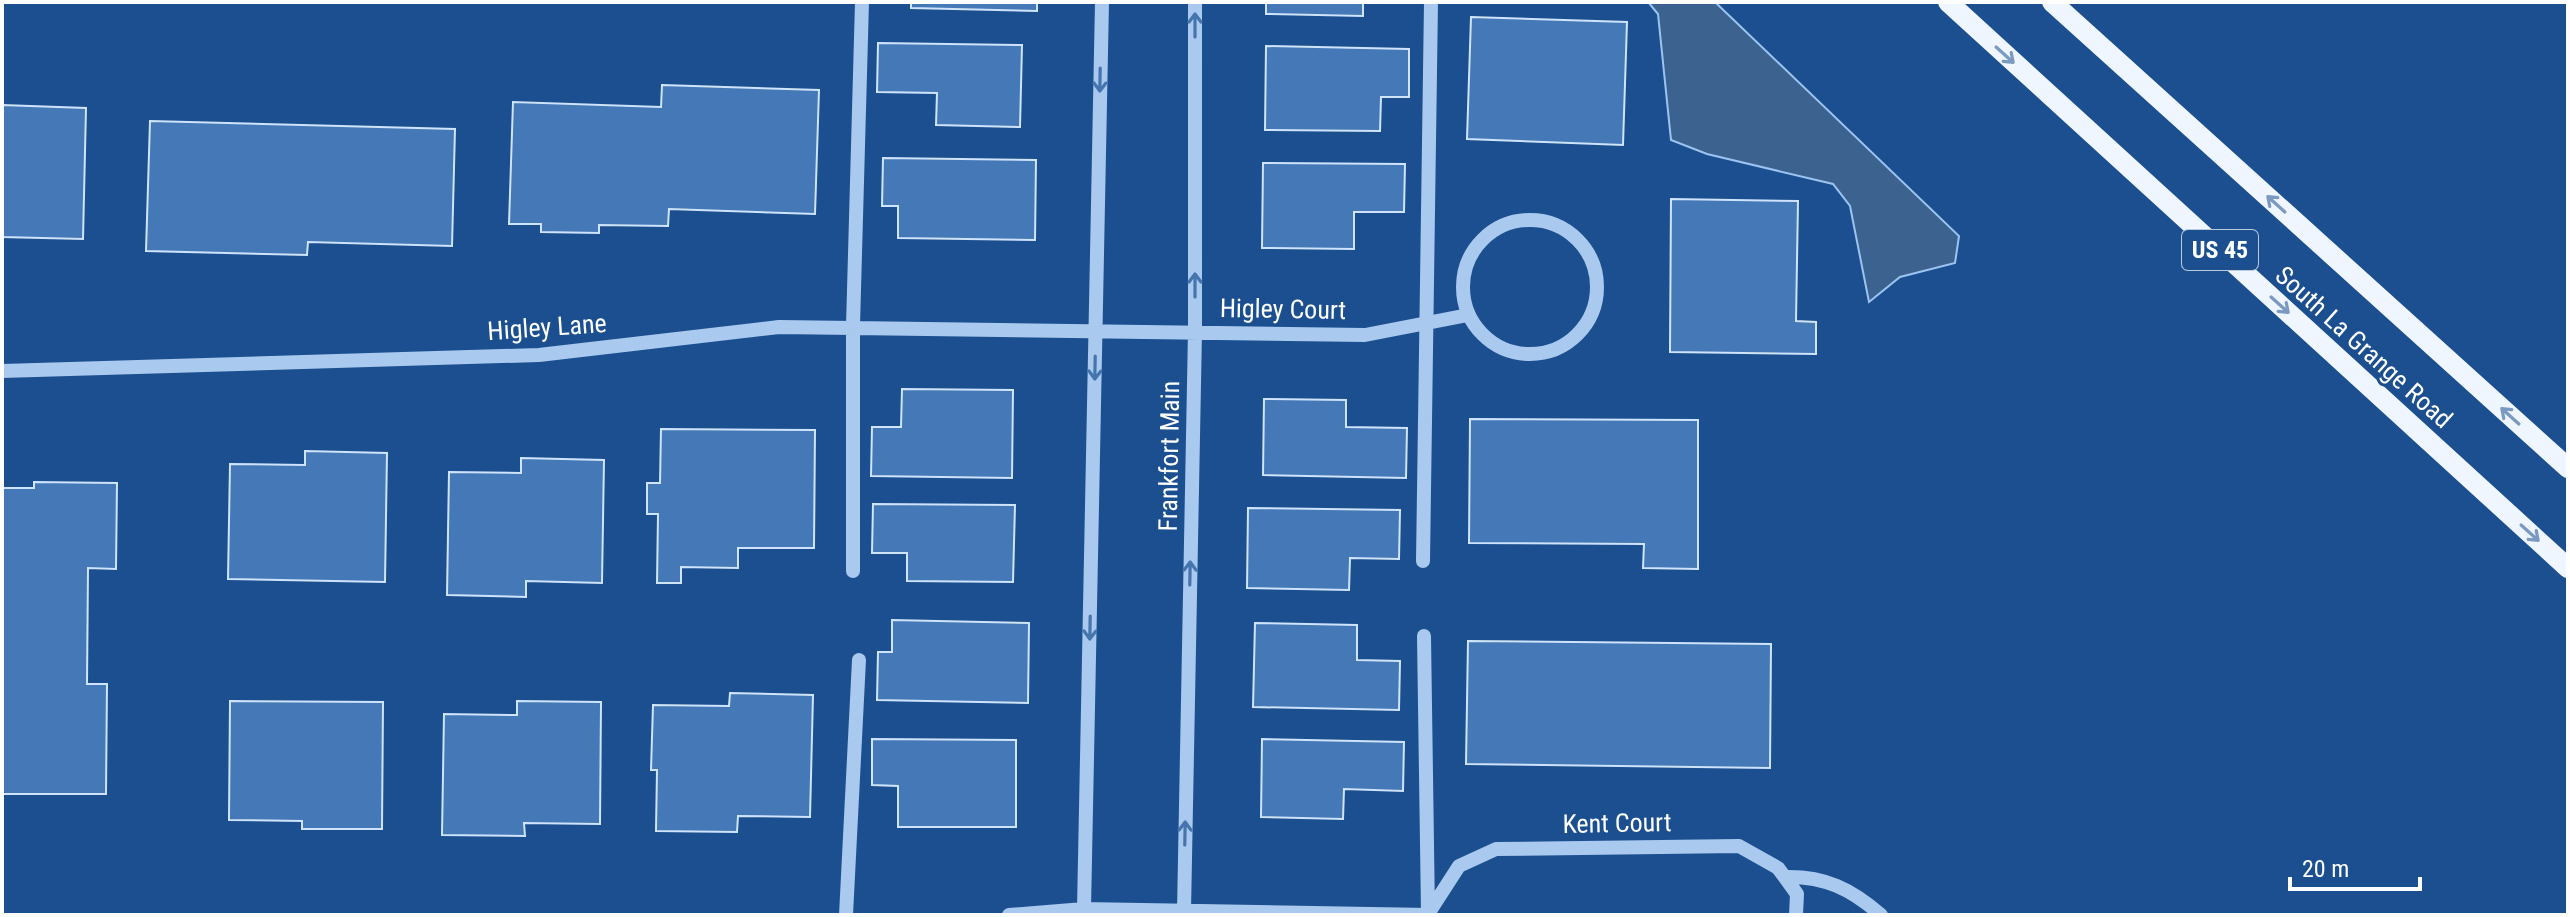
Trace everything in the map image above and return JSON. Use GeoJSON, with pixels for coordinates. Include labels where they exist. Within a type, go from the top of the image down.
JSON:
{"type":"FeatureCollection","features":[{"type":"Feature","properties":{"kind":"main road","name":"South La Grange Road"},"geometry":{"type":"LineString","coordinates":[[1948,2],[2568,568]]}},
{"type":"Feature","properties":{"kind":"main road","name":"South La Grange Road"},"geometry":{"type":"LineString","coordinates":[[2052,2],[2568,468]]}},
{"type":"Feature","properties":{"kind":"street"},"geometry":{"type":"LineString","coordinates":[[853,571],[853,326],[862,2]]}},
{"type":"Feature","properties":{"kind":"street"},"geometry":{"type":"LineString","coordinates":[[1084,909],[1102,2]]}},
{"type":"Feature","properties":{"kind":"street","name":"Frankfort Main"},"geometry":{"type":"LineString","coordinates":[[1184,911],[1195,331],[1195,2]]}},
{"type":"Feature","properties":{"kind":"street"},"geometry":{"type":"LineString","coordinates":[[1423,561],[1431,2]]}},
{"type":"Feature","properties":{"kind":"street"},"geometry":{"type":"LineString","coordinates":[[1528,219],[1550,222],[1569,231],[1584,246],[1595,265],[1598,287],[1594,309],[1583,330],[1566,345],[1544,353],[1521,355],[1500,348],[1481,334],[1468,315],[1462,292],[1469,260],[1488,234],[1507,223],[1528,219]]}},
{"type":"Feature","properties":{"kind":"street","name":"Higley Court"},"geometry":{"type":"LineString","coordinates":[[1095,329],[1365,335],[1468,315]]}},
{"type":"Feature","properties":{"kind":"street","name":"Higley Lane"},"geometry":{"type":"LineString","coordinates":[[2,371],[539,355],[779,327],[1095,329]]}},
{"type":"Feature","properties":{"kind":"street"},"geometry":{"type":"LineString","coordinates":[[1009,915],[1084,909],[1429,914],[1424,636]]}},
{"type":"Feature","properties":{"kind":"street"},"geometry":{"type":"LineString","coordinates":[[846,915],[859,660]]}},
{"type":"Feature","properties":{"kind":"street","name":"Kent Court"},"geometry":{"type":"LineString","coordinates":[[1429,914],[1459,866],[1496,849],[1739,846],[1778,868],[1785,877]]}},
{"type":"Feature","properties":{"kind":"street"},"geometry":{"type":"LineString","coordinates":[[1785,877],[1797,894],[1796,915]]}},
{"type":"Feature","properties":{"kind":"street"},"geometry":{"type":"LineString","coordinates":[[1785,877],[1822,878],[1856,893],[1881,915]]}},
{"type":"Feature","properties":{"kind":"water"},"geometry":{"type":"Polygon","coordinates":[[[1648,2],[1715,2],[1959,236],[1955,263],[1900,277],[1869,302],[1850,206],[1833,184],[1707,154],[1671,140],[1658,14],[1648,2]]]}},
{"type":"Feature","properties":{"kind":"building"},"geometry":{"type":"Polygon","coordinates":[[[911,2],[1037,2],[1037,11],[911,8],[911,2]]]}},
{"type":"Feature","properties":{"kind":"building"},"geometry":{"type":"Polygon","coordinates":[[[1266,2],[1363,2],[1363,16],[1266,14],[1266,2]]]}},
{"type":"Feature","properties":{"kind":"building"},"geometry":{"type":"Polygon","coordinates":[[[1471,17],[1627,22],[1623,145],[1467,139],[1471,17]]]}},
{"type":"Feature","properties":{"kind":"building"},"geometry":{"type":"Polygon","coordinates":[[[878,43],[1022,45],[1020,127],[936,125],[937,93],[877,92],[878,43]]]}},
{"type":"Feature","properties":{"kind":"building"},"geometry":{"type":"Polygon","coordinates":[[[1266,46],[1409,49],[1409,97],[1381,97],[1380,131],[1265,130],[1266,46]]]}},
{"type":"Feature","properties":{"kind":"building"},"geometry":{"type":"Polygon","coordinates":[[[662,85],[819,90],[815,214],[669,209],[668,226],[599,225],[599,233],[541,232],[541,224],[509,224],[513,102],[661,107],[662,85]]]}},
{"type":"Feature","properties":{"kind":"building"},"geometry":{"type":"Polygon","coordinates":[[[2,105],[86,108],[83,239],[2,237],[2,105]]]}},
{"type":"Feature","properties":{"kind":"building"},"geometry":{"type":"Polygon","coordinates":[[[150,121],[455,129],[452,246],[308,242],[307,255],[146,251],[150,121]]]}},
{"type":"Feature","properties":{"kind":"building"},"geometry":{"type":"Polygon","coordinates":[[[883,158],[1036,160],[1035,240],[898,238],[898,206],[882,206],[883,158]]]}},
{"type":"Feature","properties":{"kind":"building"},"geometry":{"type":"Polygon","coordinates":[[[1263,163],[1405,164],[1404,212],[1354,212],[1354,249],[1262,248],[1263,163]]]}},
{"type":"Feature","properties":{"kind":"building"},"geometry":{"type":"Polygon","coordinates":[[[1671,199],[1798,201],[1796,321],[1816,322],[1816,354],[1670,352],[1671,199]]]}},
{"type":"Feature","properties":{"kind":"building"},"geometry":{"type":"Polygon","coordinates":[[[902,389],[1013,390],[1012,478],[871,476],[872,427],[901,427],[902,389]]]}},
{"type":"Feature","properties":{"kind":"building"},"geometry":{"type":"Polygon","coordinates":[[[1264,399],[1346,400],[1346,427],[1407,428],[1406,478],[1263,475],[1264,399]]]}},
{"type":"Feature","properties":{"kind":"building"},"geometry":{"type":"Polygon","coordinates":[[[1470,419],[1698,420],[1698,569],[1643,568],[1644,544],[1469,543],[1470,419]]]}},
{"type":"Feature","properties":{"kind":"building"},"geometry":{"type":"Polygon","coordinates":[[[661,429],[815,430],[814,548],[738,548],[738,568],[681,567],[681,583],[657,583],[658,514],[647,514],[647,483],[660,483],[661,429]]]}},
{"type":"Feature","properties":{"kind":"building"},"geometry":{"type":"Polygon","coordinates":[[[305,451],[387,453],[385,582],[228,579],[230,464],[305,465],[305,451]]]}},
{"type":"Feature","properties":{"kind":"building"},"geometry":{"type":"Polygon","coordinates":[[[521,458],[604,460],[602,583],[526,581],[526,597],[447,595],[449,472],[521,473],[521,458]]]}},
{"type":"Feature","properties":{"kind":"building"},"geometry":{"type":"Polygon","coordinates":[[[34,482],[117,483],[116,569],[88,568],[87,684],[107,684],[106,794],[2,794],[2,488],[34,488],[34,482]]]}},
{"type":"Feature","properties":{"kind":"building"},"geometry":{"type":"Polygon","coordinates":[[[873,504],[1015,505],[1013,582],[907,581],[907,553],[872,553],[873,504]]]}},
{"type":"Feature","properties":{"kind":"building"},"geometry":{"type":"Polygon","coordinates":[[[1248,508],[1400,510],[1399,559],[1350,558],[1349,590],[1247,588],[1248,508]]]}},
{"type":"Feature","properties":{"kind":"building"},"geometry":{"type":"Polygon","coordinates":[[[892,620],[1029,623],[1028,703],[877,700],[878,652],[892,652],[892,620]]]}},
{"type":"Feature","properties":{"kind":"building"},"geometry":{"type":"Polygon","coordinates":[[[1255,623],[1357,625],[1357,660],[1400,661],[1399,710],[1253,707],[1255,623]]]}},
{"type":"Feature","properties":{"kind":"building"},"geometry":{"type":"Polygon","coordinates":[[[1468,641],[1771,644],[1770,768],[1466,764],[1468,641]]]}},
{"type":"Feature","properties":{"kind":"building"},"geometry":{"type":"Polygon","coordinates":[[[730,693],[813,695],[810,817],[738,816],[737,832],[656,831],[657,770],[651,770],[653,705],[729,706],[730,693]]]}},
{"type":"Feature","properties":{"kind":"building"},"geometry":{"type":"Polygon","coordinates":[[[230,701],[383,702],[382,829],[302,829],[302,821],[229,820],[230,701]]]}},
{"type":"Feature","properties":{"kind":"building"},"geometry":{"type":"Polygon","coordinates":[[[517,701],[601,702],[600,824],[524,823],[525,836],[442,835],[444,714],[517,715],[517,701]]]}},
{"type":"Feature","properties":{"kind":"building"},"geometry":{"type":"Polygon","coordinates":[[[872,739],[1016,740],[1016,827],[898,827],[898,786],[872,785],[872,739]]]}},
{"type":"Feature","properties":{"kind":"building"},"geometry":{"type":"Polygon","coordinates":[[[1262,739],[1404,742],[1403,791],[1344,789],[1343,819],[1261,817],[1262,739]]]}}]}
